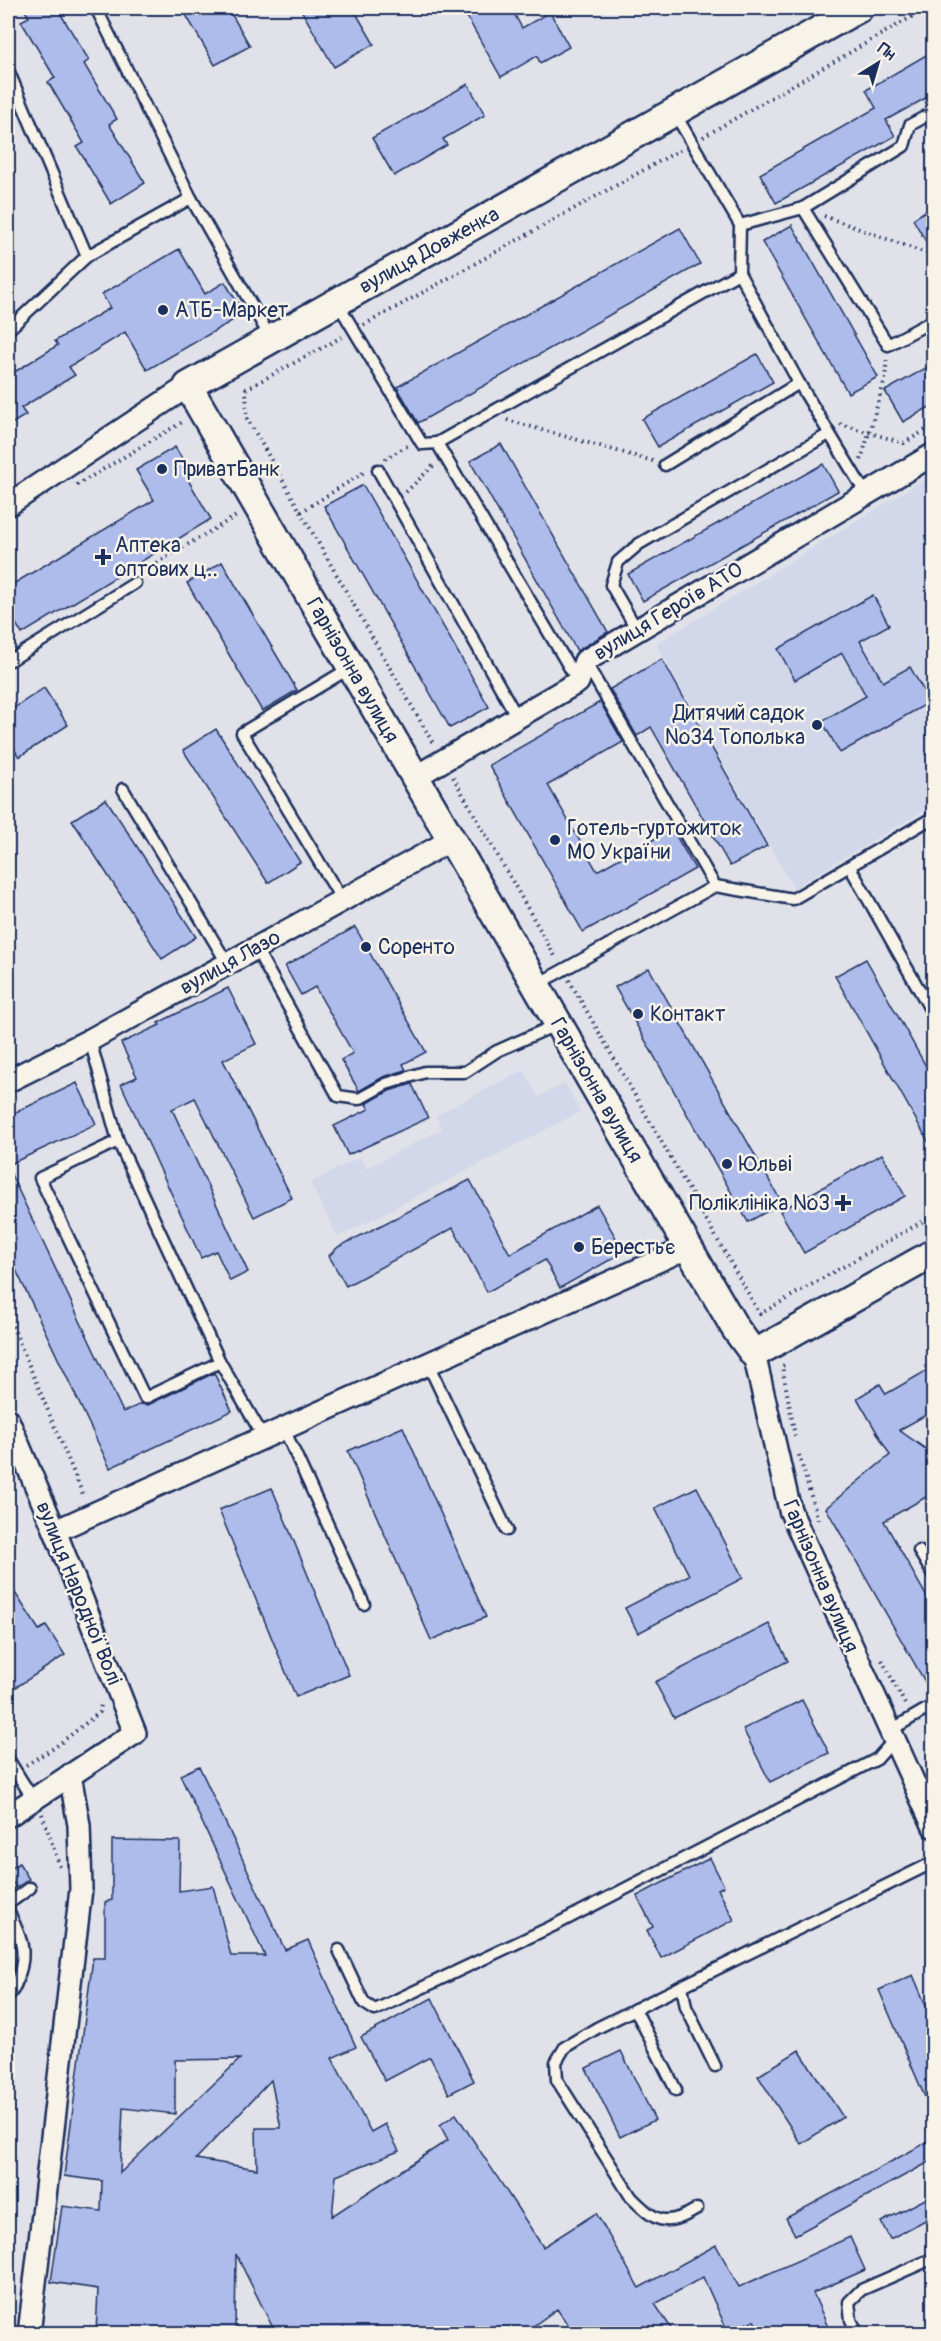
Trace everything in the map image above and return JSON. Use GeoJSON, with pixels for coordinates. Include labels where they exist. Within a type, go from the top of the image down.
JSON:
{"type":"FeatureCollection","features":[{"type":"Feature","properties":{"kind":"street","name":"вулиця Довженка"},"geometry":{"type":"LineString","coordinates":[[8,505],[188,386],[859,8]]}},
{"type":"Feature","properties":{"kind":"street","name":"Гарнізонна вулиця"},"geometry":{"type":"LineString","coordinates":[[188,386],[735,1328],[754,1354],[790,1510],[933,1827]]}},
{"type":"Feature","properties":{"kind":"street","name":"вулиця Героїв АТО"},"geometry":{"type":"LineString","coordinates":[[415,777],[578,682],[585,661],[861,486],[933,454]]}},
{"type":"Feature","properties":{"kind":"street","name":"вулиця Лазо"},"geometry":{"type":"LineString","coordinates":[[8,1081],[90,1040],[451,840]]}},
{"type":"Feature","properties":{"kind":"street"},"geometry":{"type":"LineString","coordinates":[[55,1531],[689,1248]]}},
{"type":"Feature","properties":{"kind":"street"},"geometry":{"type":"LineString","coordinates":[[754,1354],[933,1253]]}},
{"type":"Feature","properties":{"kind":"street","name":"вулиця Народної Волі"},"geometry":{"type":"LineString","coordinates":[[8,1420],[55,1531],[135,1733],[70,1775]]}},
{"type":"Feature","properties":{"kind":"street"},"geometry":{"type":"LineString","coordinates":[[8,1816],[70,1775],[78,1825],[81,1888],[29,2334]]}},
{"type":"Feature","properties":{"kind":"lane"},"geometry":{"type":"LineString","coordinates":[[96,8],[191,198],[271,339]]}},
{"type":"Feature","properties":{"kind":"lane"},"geometry":{"type":"LineString","coordinates":[[8,70],[87,256]]}},
{"type":"Feature","properties":{"kind":"lane"},"geometry":{"type":"LineString","coordinates":[[674,112],[740,225],[738,273],[799,383],[861,486]]}},
{"type":"Feature","properties":{"kind":"lane"},"geometry":{"type":"LineString","coordinates":[[740,225],[803,208],[904,146],[910,125],[933,112]]}},
{"type":"Feature","properties":{"kind":"lane"},"geometry":{"type":"LineString","coordinates":[[8,330],[87,256],[191,198]]}},
{"type":"Feature","properties":{"kind":"lane"},"geometry":{"type":"LineString","coordinates":[[803,208],[888,345],[933,320]]}},
{"type":"Feature","properties":{"kind":"lane"},"geometry":{"type":"LineString","coordinates":[[337,302],[422,444],[437,443],[738,273]]}},
{"type":"Feature","properties":{"kind":"lane"},"geometry":{"type":"LineString","coordinates":[[665,465],[799,383]]}},
{"type":"Feature","properties":{"kind":"lane"},"geometry":{"type":"LineString","coordinates":[[637,630],[611,585],[618,562],[639,544],[829,434]]}},
{"type":"Feature","properties":{"kind":"lane"},"geometry":{"type":"LineString","coordinates":[[437,443],[578,682]]}},
{"type":"Feature","properties":{"kind":"lane"},"geometry":{"type":"LineString","coordinates":[[378,466],[395,502],[518,717]]}},
{"type":"Feature","properties":{"kind":"lane"},"geometry":{"type":"LineString","coordinates":[[8,655],[11,660],[135,583]]}},
{"type":"Feature","properties":{"kind":"lane"},"geometry":{"type":"LineString","coordinates":[[585,661],[715,886]]}},
{"type":"Feature","properties":{"kind":"lane"},"geometry":{"type":"LineString","coordinates":[[342,900],[242,733],[351,668]]}},
{"type":"Feature","properties":{"kind":"lane"},"geometry":{"type":"LineString","coordinates":[[123,789],[227,963]]}},
{"type":"Feature","properties":{"kind":"lane"},"geometry":{"type":"LineString","coordinates":[[536,985],[715,886],[793,899],[933,817]]}},
{"type":"Feature","properties":{"kind":"lane"},"geometry":{"type":"LineString","coordinates":[[850,867],[933,1016]]}},
{"type":"Feature","properties":{"kind":"lane"},"geometry":{"type":"LineString","coordinates":[[255,947],[338,1096],[358,1099],[386,1084],[425,1072],[465,1072],[498,1051],[558,1024]]}},
{"type":"Feature","properties":{"kind":"lane"},"geometry":{"type":"LineString","coordinates":[[90,1040],[118,1141],[220,1362],[264,1438]]}},
{"type":"Feature","properties":{"kind":"lane"},"geometry":{"type":"LineString","coordinates":[[118,1141],[40,1178],[145,1398],[220,1362]]}},
{"type":"Feature","properties":{"kind":"lane"},"geometry":{"type":"LineString","coordinates":[[428,1364],[507,1530]]}},
{"type":"Feature","properties":{"kind":"lane"},"geometry":{"type":"LineString","coordinates":[[284,1429],[364,1604]]}},
{"type":"Feature","properties":{"kind":"lane"},"geometry":{"type":"LineString","coordinates":[[919,1551],[933,1576]]}},
{"type":"Feature","properties":{"kind":"lane"},"geometry":{"type":"LineString","coordinates":[[339,1950],[364,2003],[375,2010],[557,1924],[877,1759],[891,1736],[912,1717],[933,1705]]}},
{"type":"Feature","properties":{"kind":"lane"},"geometry":{"type":"LineString","coordinates":[[8,1759],[33,1799]]}},
{"type":"Feature","properties":{"kind":"lane"},"geometry":{"type":"LineString","coordinates":[[697,2209],[683,2217],[665,2221],[647,2213],[632,2197],[557,2080],[556,2062],[565,2047],[597,2028],[933,1862]]}},
{"type":"Feature","properties":{"kind":"lane"},"geometry":{"type":"LineString","coordinates":[[8,1904],[30,1888]]}},
{"type":"Feature","properties":{"kind":"lane"},"geometry":{"type":"LineString","coordinates":[[8,1910],[23,1945],[23,1961],[13,1992],[8,1996]]}},
{"type":"Feature","properties":{"kind":"lane"},"geometry":{"type":"LineString","coordinates":[[682,1986],[686,2007],[715,2066]]}},
{"type":"Feature","properties":{"kind":"lane"},"geometry":{"type":"LineString","coordinates":[[635,2009],[676,2090]]}},
{"type":"Feature","properties":{"kind":"lane"},"geometry":{"type":"LineString","coordinates":[[858,2334],[851,2320],[849,2302],[861,2290],[933,2258]]}},
{"type":"Feature","properties":{"kind":"path"},"geometry":{"type":"LineString","coordinates":[[803,208],[933,256]]}},
{"type":"Feature","properties":{"kind":"path"},"geometry":{"type":"LineString","coordinates":[[861,486],[869,432],[885,379],[888,345]]}},
{"type":"Feature","properties":{"kind":"path"},"geometry":{"type":"LineString","coordinates":[[488,414],[665,465]]}},
{"type":"Feature","properties":{"kind":"path"},"geometry":{"type":"LineString","coordinates":[[820,418],[904,443],[933,425]]}},
{"type":"Feature","properties":{"kind":"path"},"geometry":{"type":"LineString","coordinates":[[301,512],[378,466],[418,438]]}},
{"type":"Feature","properties":{"kind":"path"},"geometry":{"type":"LineString","coordinates":[[395,502],[444,455]]}},
{"type":"Feature","properties":{"kind":"path"},"geometry":{"type":"LineString","coordinates":[[135,583],[131,578],[239,514]]}},
{"type":"Feature","properties":{"kind":"path"},"geometry":{"type":"LineString","coordinates":[[775,1305],[933,1215]]}},
{"type":"Feature","properties":{"kind":"path"},"geometry":{"type":"LineString","coordinates":[[8,1315],[92,1515]]}},
{"type":"Feature","properties":{"kind":"path"},"geometry":{"type":"LineString","coordinates":[[790,1362],[782,1366],[797,1447],[818,1521]]}},
{"type":"Feature","properties":{"kind":"path"},"geometry":{"type":"LineString","coordinates":[[879,1656],[912,1717]]}},
{"type":"Feature","properties":{"kind":"path"},"geometry":{"type":"LineString","coordinates":[[16,1772],[54,1748],[100,1712],[102,1700]]}},
{"type":"Feature","properties":{"kind":"shaded area","name":"Дитячий садок №34 Тополька"},"geometry":{"type":"Polygon","coordinates":[[[933,474],[933,805],[793,888],[656,644],[933,474]]]}},
{"type":"Feature","properties":{"kind":"shaded area"},"geometry":{"type":"Polygon","coordinates":[[[524,1070],[538,1097],[565,1083],[580,1112],[338,1237],[310,1183],[360,1157],[366,1168],[442,1129],[436,1115],[524,1070]]]}},
{"type":"Feature","properties":{"kind":"building"},"geometry":{"type":"Polygon","coordinates":[[[23,8],[57,8],[89,60],[84,64],[117,119],[109,124],[145,183],[111,204],[77,147],[84,143],[48,82],[55,78],[21,21],[29,17],[23,8]]]}},
{"type":"Feature","properties":{"kind":"building"},"geometry":{"type":"Polygon","coordinates":[[[182,8],[228,8],[250,46],[215,65],[182,8]]]}},
{"type":"Feature","properties":{"kind":"building"},"geometry":{"type":"Polygon","coordinates":[[[300,8],[353,8],[374,44],[334,67],[300,8]]]}},
{"type":"Feature","properties":{"kind":"building"},"geometry":{"type":"Polygon","coordinates":[[[462,8],[511,8],[522,28],[550,12],[569,47],[540,63],[537,56],[501,77],[462,8]]]}},
{"type":"Feature","properties":{"kind":"building"},"geometry":{"type":"Polygon","coordinates":[[[933,51],[933,94],[886,120],[895,136],[776,203],[760,174],[876,108],[866,90],[933,51]]]}},
{"type":"Feature","properties":{"kind":"building"},"geometry":{"type":"Polygon","coordinates":[[[468,84],[485,115],[443,139],[447,145],[394,176],[372,138],[468,84]]]}},
{"type":"Feature","properties":{"kind":"building"},"geometry":{"type":"Polygon","coordinates":[[[933,206],[933,254],[913,219],[933,206]]]}},
{"type":"Feature","properties":{"kind":"building"},"geometry":{"type":"Polygon","coordinates":[[[792,225],[878,377],[848,393],[762,242],[792,225]]]}},
{"type":"Feature","properties":{"kind":"building"},"geometry":{"type":"Polygon","coordinates":[[[680,228],[700,264],[418,423],[397,387],[680,228]]]}},
{"type":"Feature","properties":{"kind":"building"},"geometry":{"type":"Polygon","coordinates":[[[179,249],[205,294],[225,282],[244,314],[147,370],[125,332],[69,367],[75,375],[21,408],[26,415],[8,426],[8,376],[58,345],[55,341],[110,308],[102,294],[179,249]]]}},
{"type":"Feature","properties":{"kind":"building"},"geometry":{"type":"Polygon","coordinates":[[[757,354],[773,382],[658,447],[642,419],[757,354]]]}},
{"type":"Feature","properties":{"kind":"building"},"geometry":{"type":"Polygon","coordinates":[[[933,364],[933,405],[903,422],[885,391],[933,364]]]}},
{"type":"Feature","properties":{"kind":"building"},"geometry":{"type":"Polygon","coordinates":[[[501,444],[608,632],[577,651],[470,461],[501,444]]]}},
{"type":"Feature","properties":{"kind":"building"},"geometry":{"type":"Polygon","coordinates":[[[175,447],[189,470],[184,473],[211,519],[22,634],[8,610],[8,587],[154,500],[136,470],[175,447]]]}},
{"type":"Feature","properties":{"kind":"building"},"geometry":{"type":"Polygon","coordinates":[[[823,464],[838,491],[643,601],[628,574],[823,464]]]}},
{"type":"Feature","properties":{"kind":"building"},"geometry":{"type":"Polygon","coordinates":[[[363,485],[489,707],[450,728],[324,506],[363,485]]]}},
{"type":"Feature","properties":{"kind":"building"},"geometry":{"type":"Polygon","coordinates":[[[222,562],[297,690],[262,711],[187,583],[222,562]]]}},
{"type":"Feature","properties":{"kind":"building"},"geometry":{"type":"Polygon","coordinates":[[[873,595],[889,625],[860,641],[883,682],[910,667],[930,702],[840,753],[822,721],[866,696],[842,653],[795,680],[778,649],[873,595]]]}},
{"type":"Feature","properties":{"kind":"building"},"geometry":{"type":"Polygon","coordinates":[[[662,659],[767,846],[730,866],[651,727],[637,736],[610,689],[662,659]]]}},
{"type":"Feature","properties":{"kind":"building"},"geometry":{"type":"Polygon","coordinates":[[[44,688],[68,725],[19,757],[8,739],[8,712],[44,688]]]}},
{"type":"Feature","properties":{"kind":"building"},"geometry":{"type":"Polygon","coordinates":[[[600,702],[623,742],[548,785],[597,871],[672,829],[695,869],[583,932],[489,765],[600,702]]]}},
{"type":"Feature","properties":{"kind":"building"},"geometry":{"type":"Polygon","coordinates":[[[216,729],[300,862],[268,883],[183,750],[216,729]]]}},
{"type":"Feature","properties":{"kind":"building"},"geometry":{"type":"Polygon","coordinates":[[[106,799],[196,937],[162,959],[72,820],[106,799]]]}},
{"type":"Feature","properties":{"kind":"building"},"geometry":{"type":"Polygon","coordinates":[[[355,927],[426,1052],[403,1064],[406,1070],[383,1077],[359,1091],[341,1060],[353,1053],[315,987],[301,995],[285,966],[355,927]]]}},
{"type":"Feature","properties":{"kind":"building"},"geometry":{"type":"Polygon","coordinates":[[[866,959],[933,1079],[933,1150],[835,976],[866,959]]]}},
{"type":"Feature","properties":{"kind":"building"},"geometry":{"type":"Polygon","coordinates":[[[649,968],[782,1203],[748,1222],[615,987],[649,968]]]}},
{"type":"Feature","properties":{"kind":"building"},"geometry":{"type":"Polygon","coordinates":[[[228,988],[256,1044],[223,1060],[292,1198],[254,1217],[195,1098],[172,1109],[248,1272],[230,1281],[216,1251],[201,1258],[121,1084],[137,1077],[121,1043],[160,1025],[158,1023],[228,988]]]}},
{"type":"Feature","properties":{"kind":"building"},"geometry":{"type":"Polygon","coordinates":[[[77,1083],[96,1124],[8,1165],[8,1116],[77,1083]]]}},
{"type":"Feature","properties":{"kind":"building"},"geometry":{"type":"Polygon","coordinates":[[[412,1084],[428,1118],[348,1155],[334,1126],[369,1109],[366,1104],[389,1091],[412,1084]]]}},
{"type":"Feature","properties":{"kind":"building"},"geometry":{"type":"Polygon","coordinates":[[[882,1154],[905,1196],[804,1253],[780,1211],[882,1154]]]}},
{"type":"Feature","properties":{"kind":"building"},"geometry":{"type":"Polygon","coordinates":[[[8,1168],[123,1412],[141,1404],[148,1405],[214,1373],[232,1411],[110,1468],[8,1253],[8,1168]]]}},
{"type":"Feature","properties":{"kind":"building"},"geometry":{"type":"Polygon","coordinates":[[[470,1180],[510,1254],[597,1205],[624,1252],[560,1288],[545,1260],[487,1292],[453,1228],[346,1286],[329,1256],[338,1247],[470,1180]]]}},
{"type":"Feature","properties":{"kind":"building"},"geometry":{"type":"Polygon","coordinates":[[[933,1367],[933,1411],[899,1430],[927,1450],[933,1462],[933,1493],[884,1521],[933,1608],[933,1696],[826,1508],[890,1455],[857,1398],[880,1384],[886,1394],[933,1367]]]}},
{"type":"Feature","properties":{"kind":"building"},"geometry":{"type":"Polygon","coordinates":[[[403,1427],[486,1617],[431,1640],[348,1451],[403,1427]]]}},
{"type":"Feature","properties":{"kind":"building"},"geometry":{"type":"Polygon","coordinates":[[[697,1487],[743,1578],[638,1633],[625,1608],[689,1575],[655,1508],[697,1487]]]}},
{"type":"Feature","properties":{"kind":"building"},"geometry":{"type":"Polygon","coordinates":[[[272,1488],[349,1675],[296,1697],[219,1510],[272,1488]]]}},
{"type":"Feature","properties":{"kind":"building"},"geometry":{"type":"Polygon","coordinates":[[[8,1582],[39,1630],[46,1626],[65,1655],[15,1688],[8,1676],[8,1582]]]}},
{"type":"Feature","properties":{"kind":"building"},"geometry":{"type":"Polygon","coordinates":[[[769,1624],[788,1661],[674,1718],[655,1682],[769,1624]]]}},
{"type":"Feature","properties":{"kind":"building"},"geometry":{"type":"Polygon","coordinates":[[[802,1700],[829,1753],[770,1782],[743,1729],[802,1700]]]}},
{"type":"Feature","properties":{"kind":"building"},"geometry":{"type":"Polygon","coordinates":[[[199,1766],[285,1950],[308,1940],[356,2047],[332,2058],[371,2132],[385,2124],[399,2151],[336,2176],[332,2216],[448,2140],[440,2125],[456,2114],[543,2247],[596,2213],[639,2288],[716,2245],[739,2287],[850,2237],[865,2270],[813,2293],[831,2334],[760,2334],[754,2320],[728,2332],[703,2277],[655,2304],[675,2334],[574,2334],[557,2309],[522,2334],[276,2334],[236,2254],[235,2334],[96,2334],[98,2289],[51,2282],[62,2206],[101,2211],[102,2181],[64,2176],[93,1958],[105,1958],[105,1902],[112,1900],[112,1840],[180,1841],[179,1891],[213,1886],[231,1956],[265,1956],[180,1775],[199,1766]],[[240,2059],[175,2060],[175,2114],[123,2108],[120,2173],[163,2132],[240,2059]],[[271,2080],[196,2159],[257,2169],[256,2128],[281,2128],[271,2080]]]}},
{"type":"Feature","properties":{"kind":"building"},"geometry":{"type":"Polygon","coordinates":[[[710,1858],[724,1886],[718,1889],[734,1920],[661,1958],[647,1930],[653,1927],[637,1896],[710,1858]]]}},
{"type":"Feature","properties":{"kind":"building"},"geometry":{"type":"Polygon","coordinates":[[[19,1863],[29,1879],[16,1888],[8,1875],[8,1870],[19,1863]]]}},
{"type":"Feature","properties":{"kind":"building"},"geometry":{"type":"Polygon","coordinates":[[[913,1975],[933,2022],[933,2116],[879,1990],[913,1975]]]}},
{"type":"Feature","properties":{"kind":"building"},"geometry":{"type":"Polygon","coordinates":[[[432,1998],[474,2081],[449,2094],[430,2057],[385,2081],[361,2037],[432,1998]]]}},
{"type":"Feature","properties":{"kind":"building"},"geometry":{"type":"Polygon","coordinates":[[[799,2050],[843,2117],[801,2144],[758,2076],[799,2050]]]}},
{"type":"Feature","properties":{"kind":"building"},"geometry":{"type":"Polygon","coordinates":[[[621,2051],[655,2120],[620,2137],[586,2068],[621,2051]]]}},
{"type":"Feature","properties":{"kind":"building"},"geometry":{"type":"Polygon","coordinates":[[[933,2139],[933,2160],[795,2235],[786,2218],[933,2139]]]}},
{"type":"Feature","properties":{"kind":"building"},"geometry":{"type":"Polygon","coordinates":[[[933,2195],[933,2216],[890,2239],[881,2222],[933,2195]]]}},
{"type":"Feature","properties":{"kind":"place","name":"АТБ-Маркет"},"geometry":{"type":"Point","coordinates":[163,310]}},
{"type":"Feature","properties":{"kind":"place","name":"ПриватБанк"},"geometry":{"type":"Point","coordinates":[162,469]}},
{"type":"Feature","properties":{"kind":"place","name":"Аптека оптових ц‥"},"geometry":{"type":"Point","coordinates":[103,557]}},
{"type":"Feature","properties":{"kind":"place","name":"Дитячий садок №34 Тополька"},"geometry":{"type":"Point","coordinates":[817,725]}},
{"type":"Feature","properties":{"kind":"place","name":"Готель-гуртожиток МО України"},"geometry":{"type":"Point","coordinates":[555,840]}},
{"type":"Feature","properties":{"kind":"place","name":"Соренто"},"geometry":{"type":"Point","coordinates":[366,947]}},
{"type":"Feature","properties":{"kind":"place","name":"Контакт"},"geometry":{"type":"Point","coordinates":[638,1014]}},
{"type":"Feature","properties":{"kind":"place","name":"Юльві"},"geometry":{"type":"Point","coordinates":[727,1164]}},
{"type":"Feature","properties":{"kind":"place","name":"Поліклініка №3"},"geometry":{"type":"Point","coordinates":[843,1203]}},
{"type":"Feature","properties":{"kind":"place","name":"Берестьє"},"geometry":{"type":"Point","coordinates":[579,1247]}}]}
